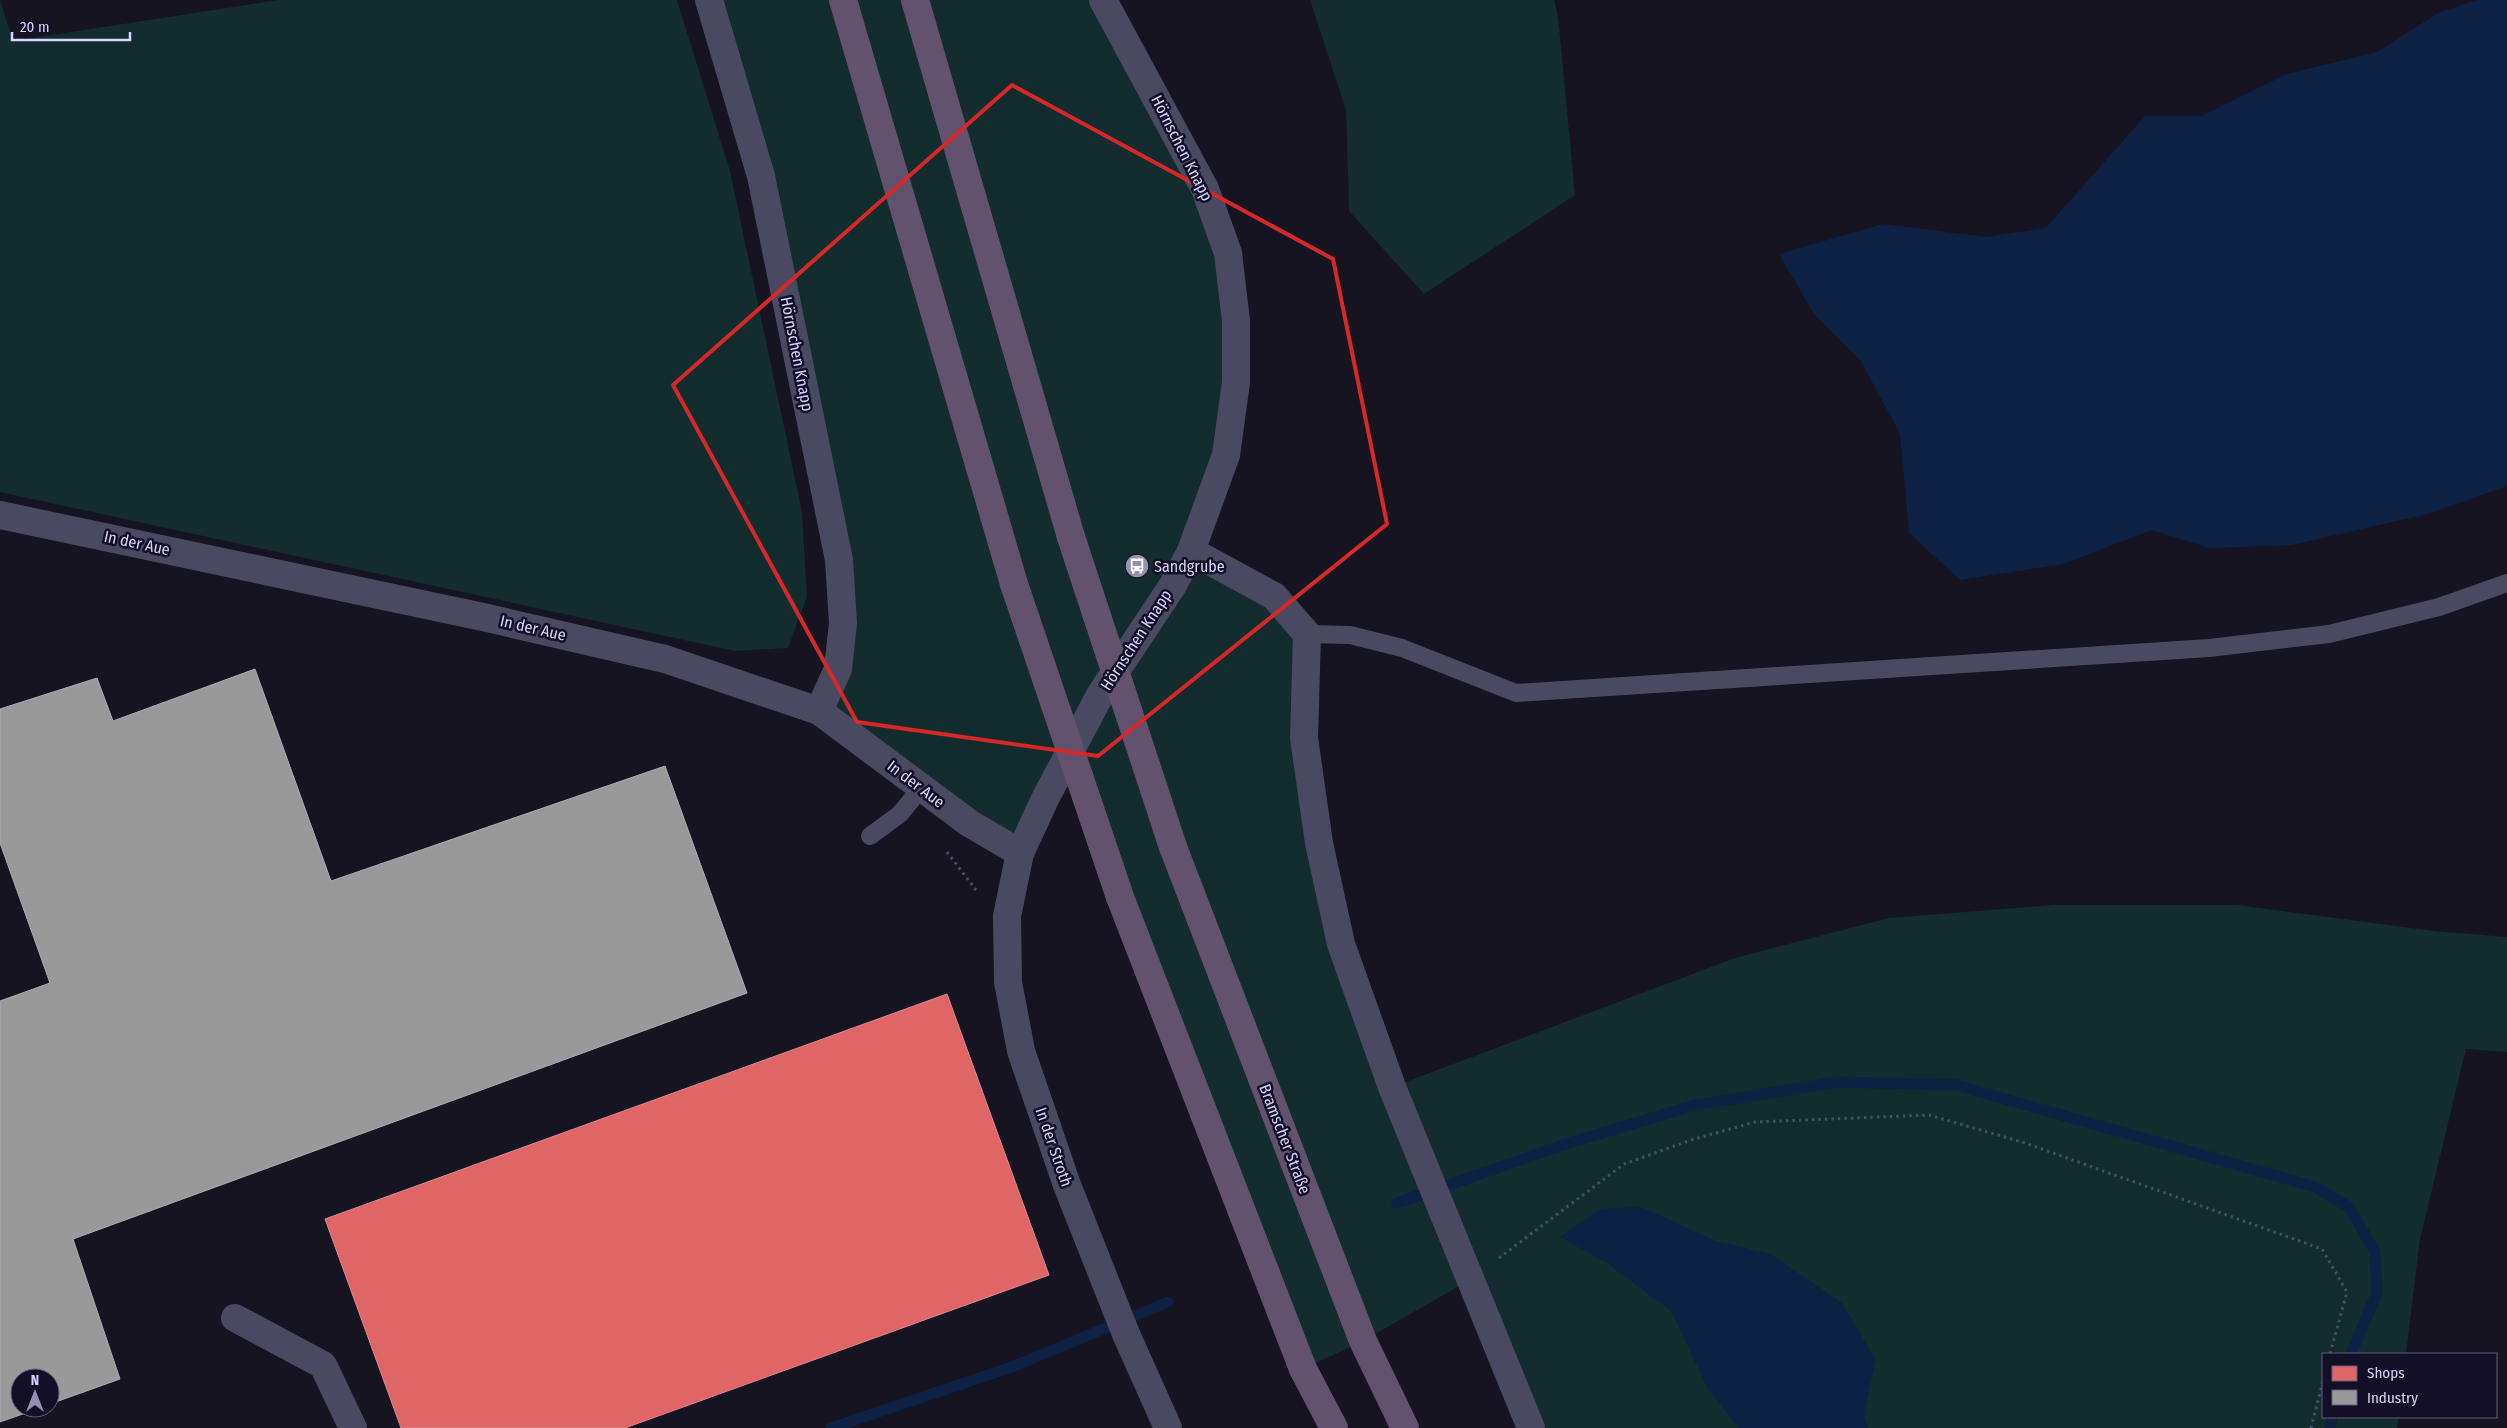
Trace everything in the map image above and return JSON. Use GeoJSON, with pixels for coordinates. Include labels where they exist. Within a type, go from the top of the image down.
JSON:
{"type":"FeatureCollection","features":[{"type":"Feature","properties":{"kind":"highway"},"geometry":{"type":"LineString","coordinates":[[844,0],[1014,584],[1120,896],[1303,1369],[1334,1428]]}},
{"type":"Feature","properties":{"kind":"highway","name":"Bramscher Straße"},"geometry":{"type":"LineString","coordinates":[[915,0],[1071,538],[1173,847],[1363,1341],[1405,1428]]}},
{"type":"Feature","properties":{"kind":"street","name":"Hörnschen Knapp"},"geometry":{"type":"LineString","coordinates":[[709,0],[761,176],[839,560],[843,623],[838,668],[819,711]]}},
{"type":"Feature","properties":{"kind":"street","name":"Hörnschen Knapp"},"geometry":{"type":"LineString","coordinates":[[1020,853],[1045,799],[1100,695],[1172,585],[1191,551],[1226,455],[1236,382],[1236,321],[1228,253],[1205,189],[1110,2]]}},
{"type":"Feature","properties":{"kind":"street","name":"In der Aue"},"geometry":{"type":"LineString","coordinates":[[0,514],[483,617],[665,659],[819,711],[969,823],[1020,853]]}},
{"type":"Feature","properties":{"kind":"street"},"geometry":{"type":"LineString","coordinates":[[1191,551],[1274,596],[1307,634],[1304,738],[1318,843],[1341,944],[1392,1087],[1531,1428]]}},
{"type":"Feature","properties":{"kind":"street","name":"In der Stroth"},"geometry":{"type":"LineString","coordinates":[[1020,853],[1007,916],[1008,982],[1021,1051],[1067,1186],[1126,1334],[1168,1428]]}},
{"type":"Feature","properties":{"kind":"street"},"geometry":{"type":"LineString","coordinates":[[236,1318],[322,1365],[353,1428]]}},
{"type":"Feature","properties":{"kind":"lane"},"geometry":{"type":"LineString","coordinates":[[1307,634],[1350,635],[1402,648],[1516,693],[2209,648],[2329,634],[2439,607],[2507,583]]}},
{"type":"Feature","properties":{"kind":"lane"},"geometry":{"type":"LineString","coordinates":[[870,836],[900,814],[921,788]]}},
{"type":"Feature","properties":{"kind":"path"},"geometry":{"type":"LineString","coordinates":[[941,847],[975,887],[977,895]]}},
{"type":"Feature","properties":{"kind":"path"},"geometry":{"type":"LineString","coordinates":[[1470,1280],[1624,1164],[1691,1140],[1755,1122],[1929,1115],[2024,1143],[2322,1249],[2347,1292],[2330,1353]]}},
{"type":"Feature","properties":{"kind":"path"},"geometry":{"type":"LineString","coordinates":[[2311,1428],[2322,1385]]}},
{"type":"Feature","properties":{"kind":"highlighted area"},"geometry":{"type":"Polygon","coordinates":[[[1012,85],[1333,259],[1387,524],[1098,756],[857,722],[673,385],[1012,85]]]}},
{"type":"Feature","properties":{"kind":"green space"},"geometry":{"type":"Polygon","coordinates":[[[0,0],[13,41],[278,0],[677,0],[730,171],[802,512],[807,597],[788,648],[735,651],[0,492],[0,0]]]}},
{"type":"Feature","properties":{"kind":"green space"},"geometry":{"type":"Polygon","coordinates":[[[709,0],[1118,0],[1205,189],[1236,382],[1191,551],[1307,634],[1319,843],[1392,1087],[1738,957],[1889,918],[2053,905],[2237,905],[2434,931],[2507,937],[2507,1052],[2466,1049],[2420,1239],[2406,1353],[2322,1353],[2322,1418],[2399,1418],[2397,1428],[1531,1428],[1470,1280],[1363,1341],[1303,1369],[1070,753],[1020,853],[819,711],[839,560],[709,0]]]}},
{"type":"Feature","properties":{"kind":"green space"},"geometry":{"type":"Polygon","coordinates":[[[1310,0],[1554,0],[1558,16],[1575,195],[1424,294],[1349,211],[1346,110],[1310,0]]]}},
{"type":"Feature","properties":{"kind":"water"},"geometry":{"type":"Polygon","coordinates":[[[2476,0],[2507,0],[2507,486],[2428,514],[2292,545],[2209,548],[2152,530],[2063,564],[1960,580],[1909,533],[1900,434],[1861,361],[1814,314],[1779,254],[1883,224],[1986,237],[2046,228],[2145,116],[2201,116],[2287,74],[2377,52],[2438,13],[2476,0]]]}},
{"type":"Feature","properties":{"kind":"water"},"geometry":{"type":"Polygon","coordinates":[[[1641,1207],[1716,1241],[1770,1254],[1842,1303],[1876,1360],[1864,1414],[1868,1428],[1739,1428],[1708,1389],[1671,1311],[1607,1263],[1560,1237],[1600,1209],[1641,1207]]]}},
{"type":"Feature","properties":{"kind":"building: Shops"},"geometry":{"type":"Polygon","coordinates":[[[947,994],[1049,1275],[625,1428],[401,1428],[325,1219],[947,994]]]}},
{"type":"Feature","properties":{"kind":"building: Industry"},"geometry":{"type":"Polygon","coordinates":[[[255,669],[331,881],[665,766],[747,993],[73,1239],[120,1379],[60,1400],[60,1368],[10,1368],[11,1418],[0,1422],[0,1001],[50,983],[0,843],[0,709],[97,678],[113,721],[255,669]]]}},
{"type":"Feature","properties":{"kind":"waterway"},"geometry":{"type":"LineString","coordinates":[[1397,1203],[1566,1144],[1695,1105],[1838,1082],[1956,1085],[2315,1187],[2349,1207],[2375,1252],[2377,1293],[2351,1353]]}},
{"type":"Feature","properties":{"kind":"waterway"},"geometry":{"type":"LineString","coordinates":[[831,1428],[1012,1367],[1168,1302]]}},
{"type":"Feature","properties":{"kind":"waterway"},"geometry":{"type":"LineString","coordinates":[[2330,1428],[2332,1418]]}},
{"type":"Feature","properties":{"kind":"place","name":"Sandgrube"},"geometry":{"type":"Point","coordinates":[1137,566]}}]}
